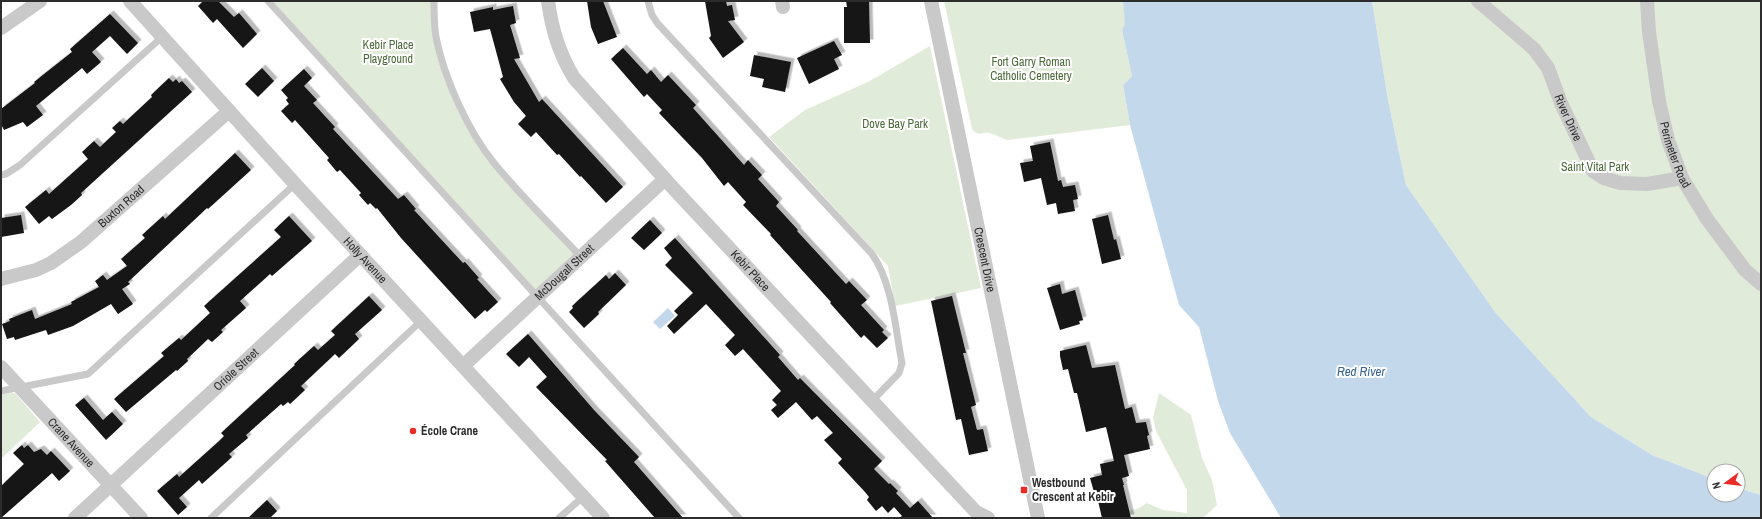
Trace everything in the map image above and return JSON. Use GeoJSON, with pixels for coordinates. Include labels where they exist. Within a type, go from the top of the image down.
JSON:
{"type":"FeatureCollection","features":[{"type":"Feature","properties":{"kind":"street"},"geometry":{"type":"LineString","coordinates":[[1,28],[40,1]]}},
{"type":"Feature","properties":{"kind":"street","name":"Holly Avenue"},"geometry":{"type":"LineString","coordinates":[[130,1],[295,184],[603,518]]}},
{"type":"Feature","properties":{"kind":"street","name":"Kebir Place"},"geometry":{"type":"LineString","coordinates":[[548,1],[552,29],[563,60],[574,78],[665,179],[976,512],[988,518]]}},
{"type":"Feature","properties":{"kind":"street","name":"Crescent Drive"},"geometry":{"type":"LineString","coordinates":[[931,1],[1038,518]]}},
{"type":"Feature","properties":{"kind":"street","name":"River Drive"},"geometry":{"type":"LineString","coordinates":[[1478,1],[1534,49],[1548,68],[1561,103],[1593,170],[1604,178],[1620,183],[1647,184],[1682,178]]}},
{"type":"Feature","properties":{"kind":"street","name":"Perimeter Road"},"geometry":{"type":"LineString","coordinates":[[1647,1],[1649,32],[1659,102],[1668,140],[1682,178],[1707,220],[1745,270],[1761,284]]}},
{"type":"Feature","properties":{"kind":"street","name":"Buxton Road"},"geometry":{"type":"LineString","coordinates":[[1,279],[36,270],[51,264],[82,242],[229,111]]}},
{"type":"Feature","properties":{"kind":"street","name":"McDougall Street"},"geometry":{"type":"LineString","coordinates":[[463,366],[665,179]]}},
{"type":"Feature","properties":{"kind":"street","name":"Oriole Street"},"geometry":{"type":"LineString","coordinates":[[75,518],[360,255]]}},
{"type":"Feature","properties":{"kind":"street","name":"Crane Avenue"},"geometry":{"type":"LineString","coordinates":[[1,367],[141,518]]}},
{"type":"Feature","properties":{"kind":"lane"},"geometry":{"type":"LineString","coordinates":[[268,1],[739,518]]}},
{"type":"Feature","properties":{"kind":"lane"},"geometry":{"type":"LineString","coordinates":[[434,1],[436,37],[443,63],[471,128],[494,163],[581,257]]}},
{"type":"Feature","properties":{"kind":"lane"},"geometry":{"type":"LineString","coordinates":[[648,1],[652,15],[658,24],[872,254],[880,265],[886,282],[902,363],[899,373],[872,401]]}},
{"type":"Feature","properties":{"kind":"lane"},"geometry":{"type":"LineString","coordinates":[[1,175],[6,174],[20,165],[162,37]]}},
{"type":"Feature","properties":{"kind":"lane"},"geometry":{"type":"LineString","coordinates":[[1,390],[88,374],[295,184]]}},
{"type":"Feature","properties":{"kind":"lane"},"geometry":{"type":"LineString","coordinates":[[211,518],[421,321]]}},
{"type":"Feature","properties":{"kind":"lane"},"geometry":{"type":"LineString","coordinates":[[560,518],[583,497]]}},
{"type":"Feature","properties":{"kind":"green space","name":"Kebir Place Playground"},"geometry":{"type":"Polygon","coordinates":[[[273,1],[434,1],[436,37],[456,96],[481,144],[581,257],[537,297],[273,1]]]}},
{"type":"Feature","properties":{"kind":"green space","name":"Fort Garry Roman Catholic Cemetery"},"geometry":{"type":"Polygon","coordinates":[[[944,1],[1123,1],[1126,24],[1122,30],[1132,76],[1123,85],[1130,125],[1007,140],[991,134],[976,133],[972,129],[944,1]]]}},
{"type":"Feature","properties":{"kind":"green space","name":"Saint Vital Park"},"geometry":{"type":"Polygon","coordinates":[[[1372,1],[1761,1],[1761,495],[1746,490],[1746,463],[1706,463],[1706,476],[1652,455],[1591,417],[1495,312],[1406,185],[1388,100],[1372,1]]]}},
{"type":"Feature","properties":{"kind":"green space","name":"Dove Bay Park"},"geometry":{"type":"Polygon","coordinates":[[[930,46],[981,288],[895,306],[888,266],[769,137],[805,110],[868,82],[930,46]]]}},
{"type":"Feature","properties":{"kind":"green space"},"geometry":{"type":"Polygon","coordinates":[[[15,393],[40,422],[1,459],[1,394],[15,393]]]}},
{"type":"Feature","properties":{"kind":"green space"},"geometry":{"type":"Polygon","coordinates":[[[1159,393],[1191,415],[1202,458],[1212,480],[1217,505],[1203,518],[1098,518],[1117,515],[1139,508],[1147,503],[1163,510],[1187,513],[1187,490],[1156,431],[1153,418],[1159,393]]]}},
{"type":"Feature","properties":{"kind":"water","name":"Red River"},"geometry":{"type":"Polygon","coordinates":[[[1123,1],[1372,1],[1388,100],[1406,185],[1495,312],[1591,417],[1652,455],[1706,476],[1706,503],[1746,503],[1746,490],[1761,495],[1761,518],[1281,518],[1230,433],[1218,401],[1199,327],[1179,305],[1130,125],[1123,85],[1132,76],[1122,30],[1125,24],[1123,1]]]}},
{"type":"Feature","properties":{"kind":"water"},"geometry":{"type":"Polygon","coordinates":[[[668,308],[675,316],[660,329],[653,322],[668,308]]]}},
{"type":"Feature","properties":{"kind":"building"},"geometry":{"type":"Polygon","coordinates":[[[203,1],[218,1],[234,17],[239,13],[257,34],[243,48],[217,19],[213,23],[198,6],[203,1]]]}},
{"type":"Feature","properties":{"kind":"building"},"geometry":{"type":"Polygon","coordinates":[[[587,1],[603,1],[617,37],[598,44],[591,27],[587,1]]]}},
{"type":"Feature","properties":{"kind":"building"},"geometry":{"type":"Polygon","coordinates":[[[705,1],[726,1],[727,6],[732,5],[735,20],[728,21],[744,42],[723,58],[709,38],[711,36],[705,1]]]}},
{"type":"Feature","properties":{"kind":"building"},"geometry":{"type":"Polygon","coordinates":[[[846,1],[869,1],[870,43],[844,43],[844,7],[847,7],[846,1]]]}},
{"type":"Feature","properties":{"kind":"building"},"geometry":{"type":"Polygon","coordinates":[[[513,6],[516,23],[510,25],[520,58],[514,59],[539,102],[542,99],[623,187],[606,203],[536,132],[531,137],[518,124],[526,116],[514,102],[500,79],[503,77],[490,29],[474,32],[470,12],[493,7],[493,10],[513,6]]]}},
{"type":"Feature","properties":{"kind":"building"},"geometry":{"type":"Polygon","coordinates":[[[110,14],[138,43],[127,54],[110,36],[92,52],[101,62],[87,74],[82,68],[36,106],[43,115],[27,127],[23,122],[4,130],[1,124],[1,109],[72,52],[70,49],[110,14]]]}},
{"type":"Feature","properties":{"kind":"building"},"geometry":{"type":"Polygon","coordinates":[[[834,41],[842,55],[834,59],[839,69],[809,84],[797,58],[834,41]]]}},
{"type":"Feature","properties":{"kind":"building"},"geometry":{"type":"Polygon","coordinates":[[[623,48],[647,74],[651,70],[661,82],[668,75],[696,105],[693,108],[744,165],[748,160],[762,175],[758,179],[779,202],[776,206],[798,230],[797,231],[846,284],[849,281],[867,300],[861,305],[884,330],[882,332],[888,338],[877,348],[864,335],[861,338],[830,303],[831,302],[770,235],[771,234],[743,205],[746,202],[728,182],[724,186],[702,158],[659,113],[662,110],[647,94],[644,97],[611,59],[623,48]]]}},
{"type":"Feature","properties":{"kind":"building"},"geometry":{"type":"Polygon","coordinates":[[[754,55],[791,62],[785,92],[762,87],[764,79],[750,76],[754,55]]]}},
{"type":"Feature","properties":{"kind":"building"},"geometry":{"type":"Polygon","coordinates":[[[262,68],[274,81],[258,97],[245,84],[262,68]]]}},
{"type":"Feature","properties":{"kind":"building"},"geometry":{"type":"Polygon","coordinates":[[[304,69],[312,78],[304,86],[317,100],[313,103],[335,127],[333,129],[398,199],[404,195],[416,209],[414,210],[463,263],[465,262],[479,278],[477,279],[498,302],[487,312],[485,310],[475,319],[401,238],[377,208],[376,209],[370,203],[368,205],[359,195],[361,193],[340,170],[337,172],[327,160],[329,158],[295,120],[292,123],[281,111],[289,104],[286,100],[288,98],[281,90],[304,69]]]}},
{"type":"Feature","properties":{"kind":"building"},"geometry":{"type":"Polygon","coordinates":[[[169,78],[173,82],[176,79],[179,83],[182,81],[192,92],[81,193],[82,195],[71,205],[52,219],[49,216],[39,224],[25,207],[46,190],[49,194],[88,159],[82,152],[94,141],[100,147],[116,132],[112,128],[120,121],[123,124],[152,97],[151,95],[169,78]]]}},
{"type":"Feature","properties":{"kind":"building"},"geometry":{"type":"Polygon","coordinates":[[[1050,142],[1058,181],[1061,180],[1063,187],[1075,185],[1078,199],[1073,200],[1075,211],[1058,214],[1056,203],[1047,205],[1041,178],[1024,182],[1020,163],[1033,161],[1030,146],[1050,142]]]}},
{"type":"Feature","properties":{"kind":"building"},"geometry":{"type":"Polygon","coordinates":[[[235,153],[251,170],[208,209],[207,208],[128,282],[130,284],[122,289],[133,304],[118,314],[111,304],[73,326],[48,335],[46,330],[15,340],[14,337],[7,339],[2,324],[10,321],[9,319],[32,310],[35,319],[72,304],[71,302],[99,287],[95,281],[103,275],[107,280],[127,266],[121,259],[145,238],[142,235],[163,216],[165,219],[235,153]]]}},
{"type":"Feature","properties":{"kind":"building"},"geometry":{"type":"Polygon","coordinates":[[[21,215],[24,233],[1,237],[1,218],[21,215]]]}},
{"type":"Feature","properties":{"kind":"building"},"geometry":{"type":"Polygon","coordinates":[[[1108,215],[1114,240],[1116,239],[1121,259],[1102,264],[1092,219],[1108,215]]]}},
{"type":"Feature","properties":{"kind":"building"},"geometry":{"type":"Polygon","coordinates":[[[289,216],[312,241],[272,276],[270,274],[240,301],[246,308],[221,330],[223,332],[212,342],[208,339],[177,371],[176,370],[126,412],[114,399],[164,356],[161,353],[179,338],[181,340],[210,313],[204,306],[281,237],[274,230],[289,216]]]}},
{"type":"Feature","properties":{"kind":"building"},"geometry":{"type":"Polygon","coordinates":[[[650,220],[662,233],[644,250],[631,238],[650,220]]]}},
{"type":"Feature","properties":{"kind":"building"},"geometry":{"type":"Polygon","coordinates":[[[675,238],[780,355],[778,357],[798,380],[800,378],[882,461],[874,469],[898,491],[896,493],[910,508],[918,501],[933,518],[899,518],[902,516],[894,507],[888,513],[882,506],[876,511],[867,500],[869,497],[838,463],[842,459],[824,440],[833,433],[817,416],[812,420],[796,402],[778,418],[771,410],[777,405],[772,400],[781,391],[743,349],[735,356],[725,345],[735,335],[706,304],[674,334],[667,326],[678,315],[674,311],[693,293],[665,265],[672,258],[664,248],[675,238]]]}},
{"type":"Feature","properties":{"kind":"building"},"geometry":{"type":"Polygon","coordinates":[[[615,273],[626,285],[584,328],[569,312],[573,308],[572,306],[606,275],[609,279],[615,273]]]}},
{"type":"Feature","properties":{"kind":"building"},"geometry":{"type":"Polygon","coordinates":[[[1060,284],[1062,294],[1075,290],[1083,320],[1079,321],[1080,324],[1060,330],[1047,288],[1060,284]]]}},
{"type":"Feature","properties":{"kind":"building"},"geometry":{"type":"Polygon","coordinates":[[[369,296],[382,310],[355,334],[359,339],[339,358],[335,354],[301,386],[305,390],[290,404],[288,402],[283,406],[281,404],[246,435],[248,438],[229,454],[232,457],[202,484],[199,480],[179,498],[187,507],[178,515],[157,491],[177,474],[179,477],[218,442],[224,436],[221,433],[314,346],[318,350],[335,335],[331,331],[369,296]]]}},
{"type":"Feature","properties":{"kind":"building"},"geometry":{"type":"Polygon","coordinates":[[[952,296],[966,353],[963,353],[976,405],[971,407],[977,430],[983,429],[988,451],[969,455],[961,419],[956,420],[931,301],[952,296]]]}},
{"type":"Feature","properties":{"kind":"building"},"geometry":{"type":"Polygon","coordinates":[[[528,334],[594,410],[639,457],[634,462],[683,518],[655,518],[605,461],[607,460],[536,387],[547,377],[529,357],[519,367],[506,354],[528,334]]]}},
{"type":"Feature","properties":{"kind":"building"},"geometry":{"type":"Polygon","coordinates":[[[1086,345],[1092,368],[1115,365],[1125,409],[1132,407],[1136,423],[1146,422],[1150,449],[1124,455],[1129,476],[1122,478],[1131,518],[1102,518],[1096,492],[1094,492],[1090,478],[1102,475],[1100,464],[1114,461],[1106,427],[1086,432],[1077,393],[1074,393],[1068,369],[1063,370],[1060,356],[1060,351],[1086,345]]]}},
{"type":"Feature","properties":{"kind":"building"},"geometry":{"type":"Polygon","coordinates":[[[84,398],[103,420],[112,412],[123,424],[106,440],[75,405],[84,398]]]}},
{"type":"Feature","properties":{"kind":"building"},"geometry":{"type":"Polygon","coordinates":[[[22,445],[24,448],[28,445],[34,452],[41,449],[47,455],[51,451],[70,471],[59,481],[52,473],[1,518],[1,486],[24,464],[13,453],[22,445]]]}},
{"type":"Feature","properties":{"kind":"building"},"geometry":{"type":"Polygon","coordinates":[[[267,500],[277,511],[270,518],[248,518],[267,500]]]}},
{"type":"Feature","properties":{"kind":"place","name":"École Crane"},"geometry":{"type":"Point","coordinates":[413,431]}},
{"type":"Feature","properties":{"kind":"place","name":"Westbound Crescent at Kebir"},"geometry":{"type":"Point","coordinates":[1024,490]}}]}
